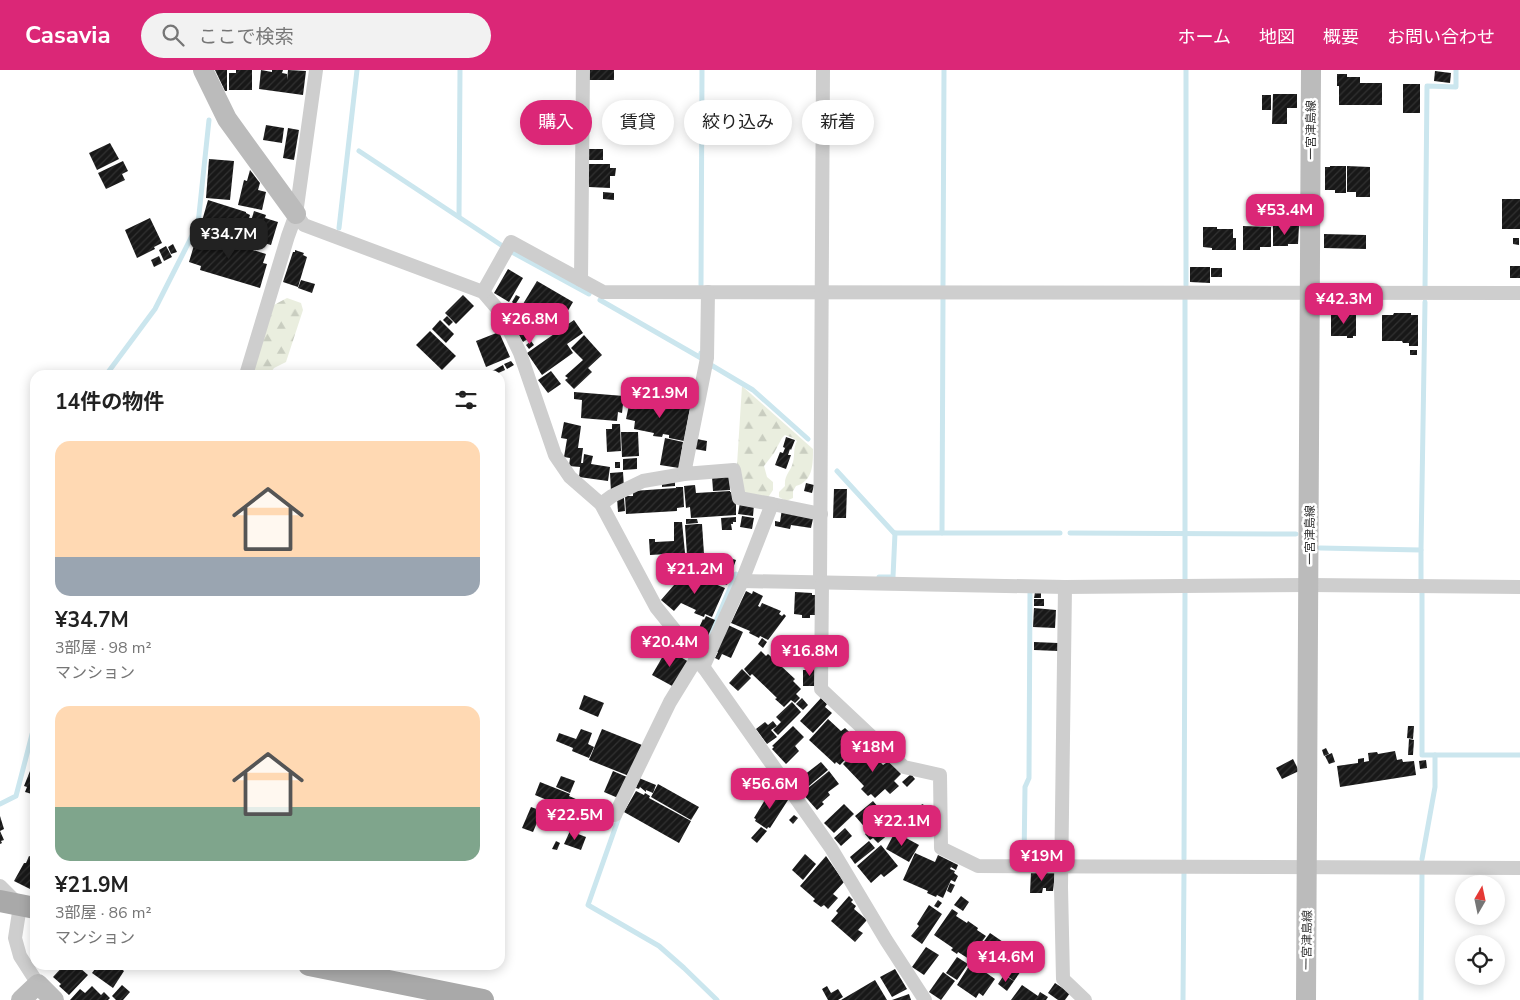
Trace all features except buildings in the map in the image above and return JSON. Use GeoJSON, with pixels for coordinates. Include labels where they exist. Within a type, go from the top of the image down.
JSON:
{"type":"FeatureCollection","features":[{"type":"Feature","properties":{"kind":"main road"},"geometry":{"type":"LineString","coordinates":[[203,70],[227,119],[296,214]]}},
{"type":"Feature","properties":{"kind":"main road","name":"一宮津島線"},"geometry":{"type":"LineString","coordinates":[[1306,1000],[1310,585],[1311,70]]}},
{"type":"Feature","properties":{"kind":"main road"},"geometry":{"type":"LineString","coordinates":[[334,970],[483,1000]]}},
{"type":"Feature","properties":{"kind":"main road"},"geometry":{"type":"LineString","coordinates":[[21,1000],[38,984],[54,1000]]}},
{"type":"Feature","properties":{"kind":"street"},"geometry":{"type":"LineString","coordinates":[[248,370],[296,214],[316,70]]}},
{"type":"Feature","properties":{"kind":"street"},"geometry":{"type":"LineString","coordinates":[[581,280],[583,70]]}},
{"type":"Feature","properties":{"kind":"street"},"geometry":{"type":"LineString","coordinates":[[823,70],[821,689],[904,767],[940,775],[941,848],[978,866],[1520,868]]}},
{"type":"Feature","properties":{"kind":"street"},"geometry":{"type":"LineString","coordinates":[[296,214],[304,225],[483,292],[501,313],[520,353],[555,454],[570,477],[602,504],[656,607],[700,663],[831,848],[886,940],[925,1000]]}},
{"type":"Feature","properties":{"kind":"street"},"geometry":{"type":"LineString","coordinates":[[483,292],[511,242],[603,292],[1520,293]]}},
{"type":"Feature","properties":{"kind":"street"},"geometry":{"type":"LineString","coordinates":[[684,474],[707,358],[708,292]]}},
{"type":"Feature","properties":{"kind":"street"},"geometry":{"type":"LineString","coordinates":[[602,504],[612,496],[643,481],[684,474],[734,470],[739,498],[821,514]]}},
{"type":"Feature","properties":{"kind":"street"},"geometry":{"type":"LineString","coordinates":[[615,816],[670,702],[700,663],[742,581],[772,504]]}},
{"type":"Feature","properties":{"kind":"street"},"geometry":{"type":"LineString","coordinates":[[742,581],[1065,588],[1310,585],[1520,587]]}},
{"type":"Feature","properties":{"kind":"street"},"geometry":{"type":"LineString","coordinates":[[1065,588],[1062,866],[1063,979],[1085,1000]]}},
{"type":"Feature","properties":{"kind":"street"},"geometry":{"type":"LineString","coordinates":[[0,886],[18,905],[15,938],[20,956],[38,984]]}},
{"type":"Feature","properties":{"kind":"green space"},"geometry":{"type":"Polygon","coordinates":[[[287,298],[301,303],[303,310],[286,362],[273,370],[253,370],[272,306],[287,298]]]}},
{"type":"Feature","properties":{"kind":"green space"},"geometry":{"type":"Polygon","coordinates":[[[742,386],[813,449],[812,466],[809,476],[802,484],[796,486],[793,491],[793,498],[786,501],[779,497],[779,492],[785,486],[793,462],[797,441],[785,435],[764,466],[767,477],[773,482],[773,490],[767,499],[741,494],[737,465],[742,386]]]}},
{"type":"Feature","properties":{"kind":"waterway"},"geometry":{"type":"LineString","coordinates":[[339,228],[357,70]]}},
{"type":"Feature","properties":{"kind":"waterway"},"geometry":{"type":"LineString","coordinates":[[459,217],[460,70]]}},
{"type":"Feature","properties":{"kind":"waterway"},"geometry":{"type":"LineString","coordinates":[[701,285],[702,70]]}},
{"type":"Feature","properties":{"kind":"waterway"},"geometry":{"type":"LineString","coordinates":[[943,286],[944,70]]}},
{"type":"Feature","properties":{"kind":"waterway"},"geometry":{"type":"LineString","coordinates":[[1186,70],[1186,285]]}},
{"type":"Feature","properties":{"kind":"waterway"},"geometry":{"type":"LineString","coordinates":[[1425,289],[1427,86],[1456,87],[1456,70]]}},
{"type":"Feature","properties":{"kind":"waterway"},"geometry":{"type":"LineString","coordinates":[[110,370],[155,309],[198,224],[209,120]]}},
{"type":"Feature","properties":{"kind":"waterway"},"geometry":{"type":"LineString","coordinates":[[359,151],[501,245]]}},
{"type":"Feature","properties":{"kind":"waterway"},"geometry":{"type":"LineString","coordinates":[[512,252],[589,294]]}},
{"type":"Feature","properties":{"kind":"waterway"},"geometry":{"type":"LineString","coordinates":[[942,533],[943,298]]}},
{"type":"Feature","properties":{"kind":"waterway"},"geometry":{"type":"LineString","coordinates":[[1185,299],[1185,581]]}},
{"type":"Feature","properties":{"kind":"waterway"},"geometry":{"type":"LineString","coordinates":[[600,300],[701,358],[701,353]]}},
{"type":"Feature","properties":{"kind":"waterway"},"geometry":{"type":"LineString","coordinates":[[1421,550],[1425,302]]}},
{"type":"Feature","properties":{"kind":"waterway"},"geometry":{"type":"LineString","coordinates":[[711,365],[753,390],[808,439]]}},
{"type":"Feature","properties":{"kind":"waterway"},"geometry":{"type":"LineString","coordinates":[[837,471],[894,533],[1060,533]]}},
{"type":"Feature","properties":{"kind":"waterway"},"geometry":{"type":"LineString","coordinates":[[879,577],[893,577],[895,533]]}},
{"type":"Feature","properties":{"kind":"waterway"},"geometry":{"type":"LineString","coordinates":[[1070,533],[1296,534]]}},
{"type":"Feature","properties":{"kind":"waterway"},"geometry":{"type":"LineString","coordinates":[[1320,548],[1421,550],[1421,580]]}},
{"type":"Feature","properties":{"kind":"waterway"},"geometry":{"type":"LineString","coordinates":[[705,647],[736,574]]}},
{"type":"Feature","properties":{"kind":"waterway"},"geometry":{"type":"LineString","coordinates":[[1024,860],[1025,787],[1029,778],[1030,591]]}},
{"type":"Feature","properties":{"kind":"waterway"},"geometry":{"type":"LineString","coordinates":[[1184,859],[1185,592]]}},
{"type":"Feature","properties":{"kind":"waterway"},"geometry":{"type":"LineString","coordinates":[[1422,593],[1422,755],[1520,755]]}},
{"type":"Feature","properties":{"kind":"waterway"},"geometry":{"type":"LineString","coordinates":[[0,804],[16,796],[30,742]]}},
{"type":"Feature","properties":{"kind":"waterway"},"geometry":{"type":"LineString","coordinates":[[1422,859],[1435,787],[1435,755]]}},
{"type":"Feature","properties":{"kind":"waterway"},"geometry":{"type":"LineString","coordinates":[[619,817],[588,905],[659,946],[717,1000]]}},
{"type":"Feature","properties":{"kind":"waterway"},"geometry":{"type":"LineString","coordinates":[[1183,1000],[1184,871]]}},
{"type":"Feature","properties":{"kind":"waterway"},"geometry":{"type":"LineString","coordinates":[[1421,1000],[1422,873]]}}]}
